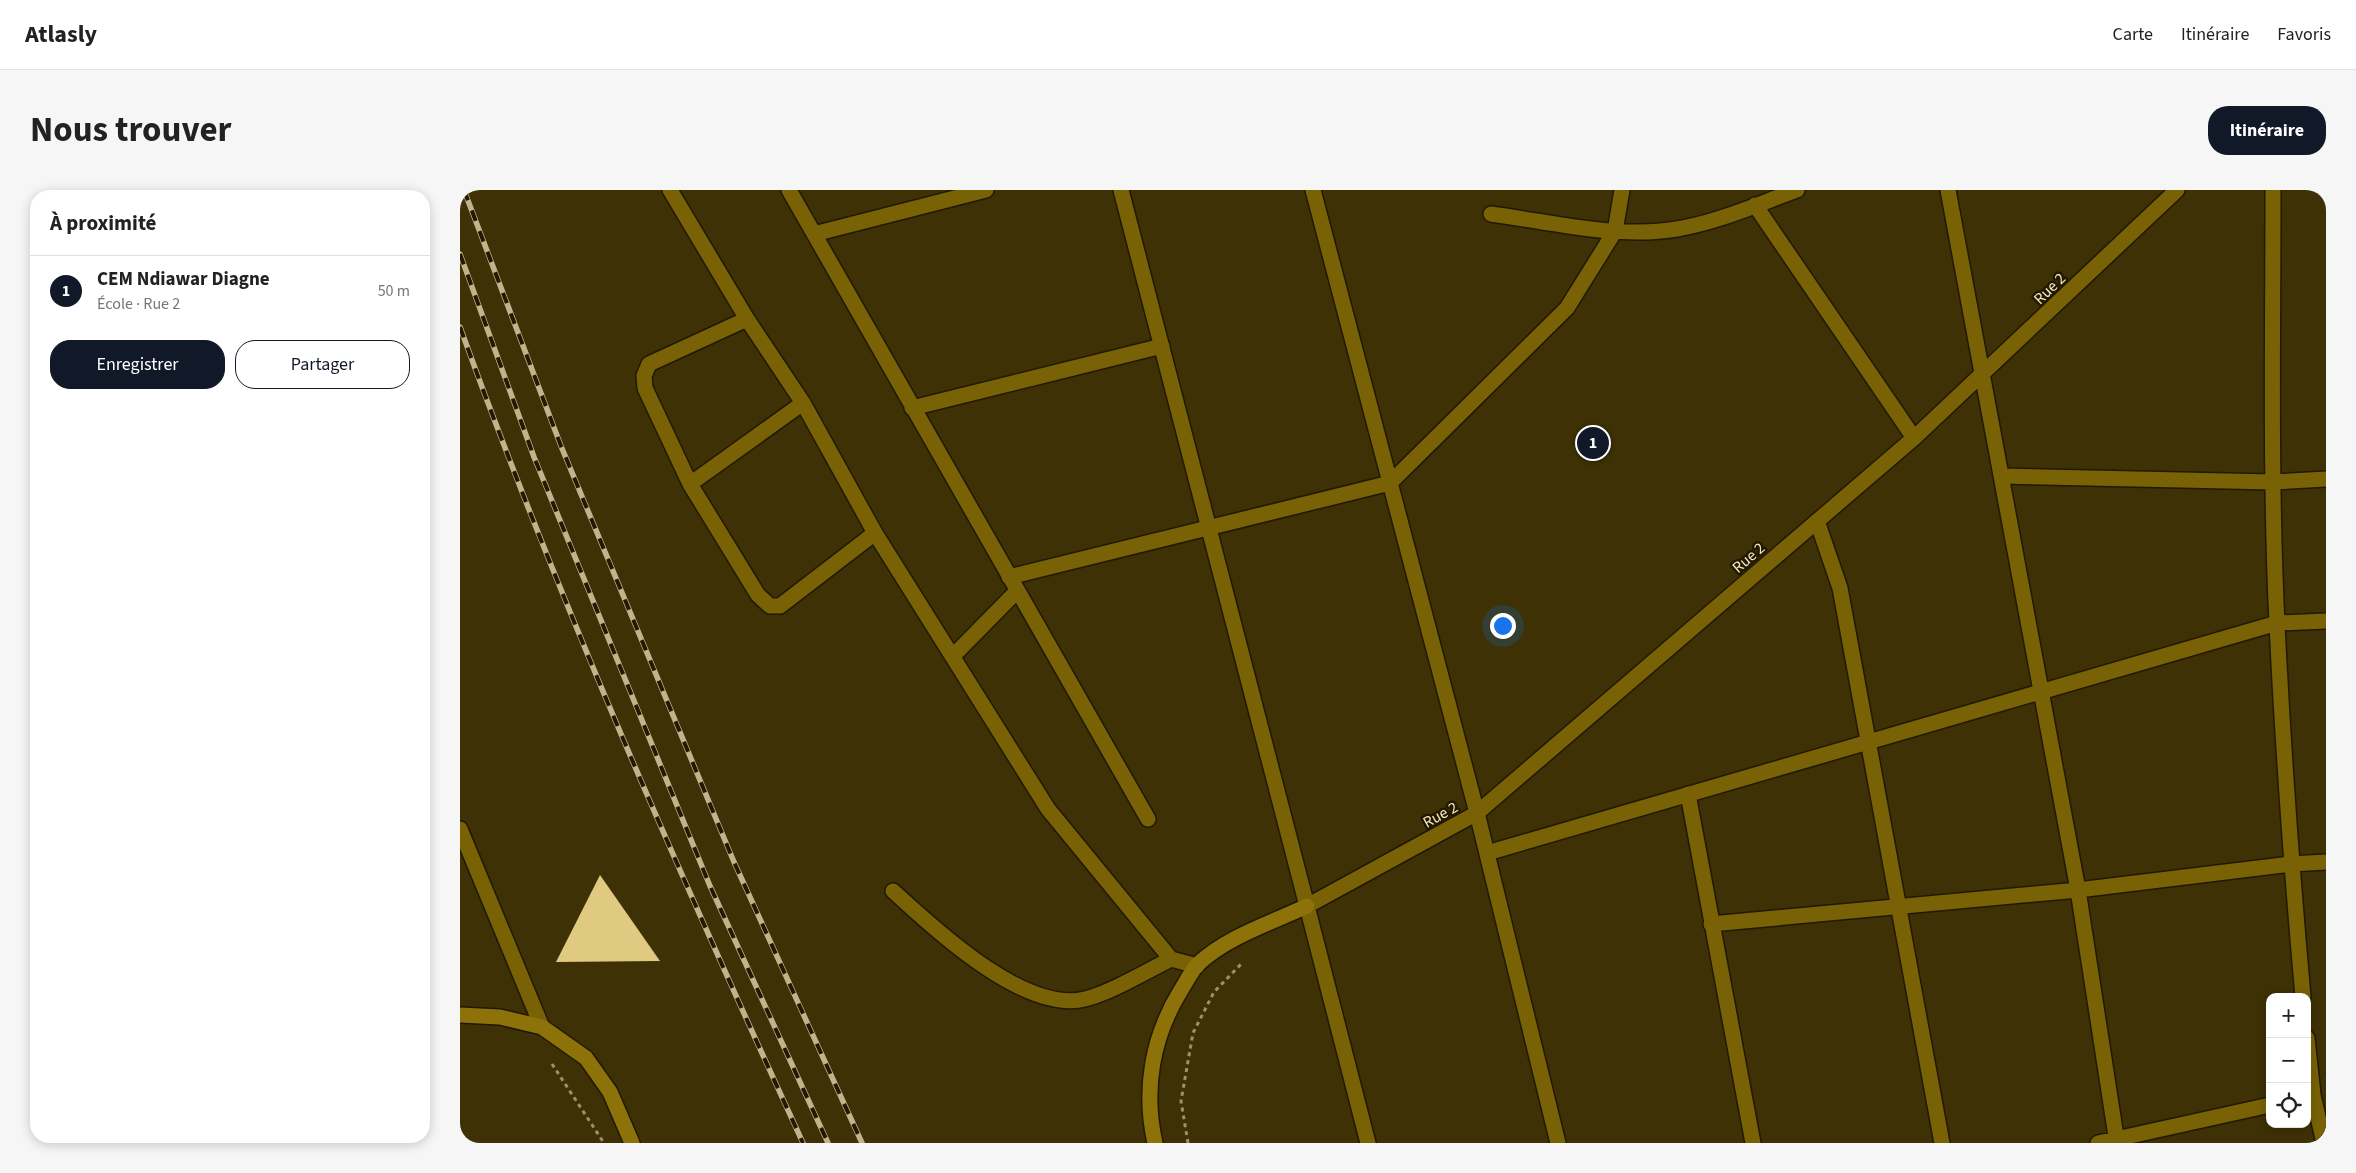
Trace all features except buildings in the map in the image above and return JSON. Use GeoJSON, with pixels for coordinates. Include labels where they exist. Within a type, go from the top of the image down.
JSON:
{"type":"FeatureCollection","features":[{"type":"Feature","properties":{"kind":"main road"},"geometry":{"type":"LineString","coordinates":[[1155,1143],[1150,1120],[1151,1064],[1159,1033],[1169,1009],[1197,966],[1224,945],[1307,906]]}},
{"type":"Feature","properties":{"kind":"main road"},"geometry":{"type":"LineString","coordinates":[[460,1015],[500,1017],[542,1026],[586,1058],[610,1092],[632,1143]]}},
{"type":"Feature","properties":{"kind":"street"},"geometry":{"type":"LineString","coordinates":[[670,190],[747,319],[803,403],[875,533],[1048,809],[1171,959],[1197,966]]}},
{"type":"Feature","properties":{"kind":"street"},"geometry":{"type":"LineString","coordinates":[[789,190],[1148,819]]}},
{"type":"Feature","properties":{"kind":"street"},"geometry":{"type":"LineString","coordinates":[[814,234],[986,190]]}},
{"type":"Feature","properties":{"kind":"street"},"geometry":{"type":"LineString","coordinates":[[1121,190],[1368,1143]]}},
{"type":"Feature","properties":{"kind":"street"},"geometry":{"type":"LineString","coordinates":[[1313,190],[1477,813],[1558,1143]]}},
{"type":"Feature","properties":{"kind":"street"},"geometry":{"type":"LineString","coordinates":[[1009,577],[1390,483],[1567,308],[1615,231],[1622,190]]}},
{"type":"Feature","properties":{"kind":"street"},"geometry":{"type":"LineString","coordinates":[[1491,214],[1615,231],[1652,231],[1709,221],[1798,190]]}},
{"type":"Feature","properties":{"kind":"street"},"geometry":{"type":"LineString","coordinates":[[1948,190],[2078,890],[2116,1141]]}},
{"type":"Feature","properties":{"kind":"street","name":"Rue 2"},"geometry":{"type":"LineString","coordinates":[[1307,906],[1477,813],[1914,438],[2178,190]]}},
{"type":"Feature","properties":{"kind":"street"},"geometry":{"type":"LineString","coordinates":[[2273,190],[2273,482],[2277,623],[2291,864],[2303,993]]}},
{"type":"Feature","properties":{"kind":"street"},"geometry":{"type":"LineString","coordinates":[[1755,206],[1914,438]]}},
{"type":"Feature","properties":{"kind":"street"},"geometry":{"type":"LineString","coordinates":[[747,319],[649,364],[644,376],[645,388],[690,484],[758,595],[770,606],[780,606],[875,533]]}},
{"type":"Feature","properties":{"kind":"street"},"geometry":{"type":"LineString","coordinates":[[912,408],[1162,346]]}},
{"type":"Feature","properties":{"kind":"street"},"geometry":{"type":"LineString","coordinates":[[690,484],[803,403]]}},
{"type":"Feature","properties":{"kind":"street"},"geometry":{"type":"LineString","coordinates":[[2002,476],[2273,482],[2326,479]]}},
{"type":"Feature","properties":{"kind":"street"},"geometry":{"type":"LineString","coordinates":[[1817,521],[1840,588],[1897,907],[1942,1143]]}},
{"type":"Feature","properties":{"kind":"street"},"geometry":{"type":"LineString","coordinates":[[953,656],[1017,591]]}},
{"type":"Feature","properties":{"kind":"street"},"geometry":{"type":"LineString","coordinates":[[1487,853],[2277,623],[2326,621]]}},
{"type":"Feature","properties":{"kind":"street"},"geometry":{"type":"LineString","coordinates":[[1688,794],[1753,1143]]}},
{"type":"Feature","properties":{"kind":"street"},"geometry":{"type":"LineString","coordinates":[[460,828],[542,1026]]}},
{"type":"Feature","properties":{"kind":"street"},"geometry":{"type":"LineString","coordinates":[[1711,924],[2078,890],[2291,864],[2326,862]]}},
{"type":"Feature","properties":{"kind":"street"},"geometry":{"type":"LineString","coordinates":[[892,890],[944,937],[1014,985],[1040,996],[1065,1000],[1084,1000],[1171,959]]}},
{"type":"Feature","properties":{"kind":"street"},"geometry":{"type":"LineString","coordinates":[[2311,1066],[2324,1143]]}},
{"type":"Feature","properties":{"kind":"street"},"geometry":{"type":"LineString","coordinates":[[2098,1143],[2116,1141],[2266,1105]]}},
{"type":"Feature","properties":{"kind":"path"},"geometry":{"type":"LineString","coordinates":[[1188,1143],[1181,1102],[1192,1033],[1214,992],[1246,959]]}},
{"type":"Feature","properties":{"kind":"path"},"geometry":{"type":"LineString","coordinates":[[550,1061],[604,1143]]}},
{"type":"Feature","properties":{"kind":"railway"},"geometry":{"type":"LineString","coordinates":[[464,190],[561,446],[734,862],[862,1143]]}},
{"type":"Feature","properties":{"kind":"railway"},"geometry":{"type":"LineString","coordinates":[[460,254],[534,457],[710,886],[828,1143]]}},
{"type":"Feature","properties":{"kind":"railway"},"geometry":{"type":"LineString","coordinates":[[460,327],[498,431],[580,636],[667,840],[803,1143]]}},
{"type":"Feature","properties":{"kind":"place","name":"CEM Ndiawar Diagne"},"geometry":{"type":"Point","coordinates":[1593,443]}}]}
